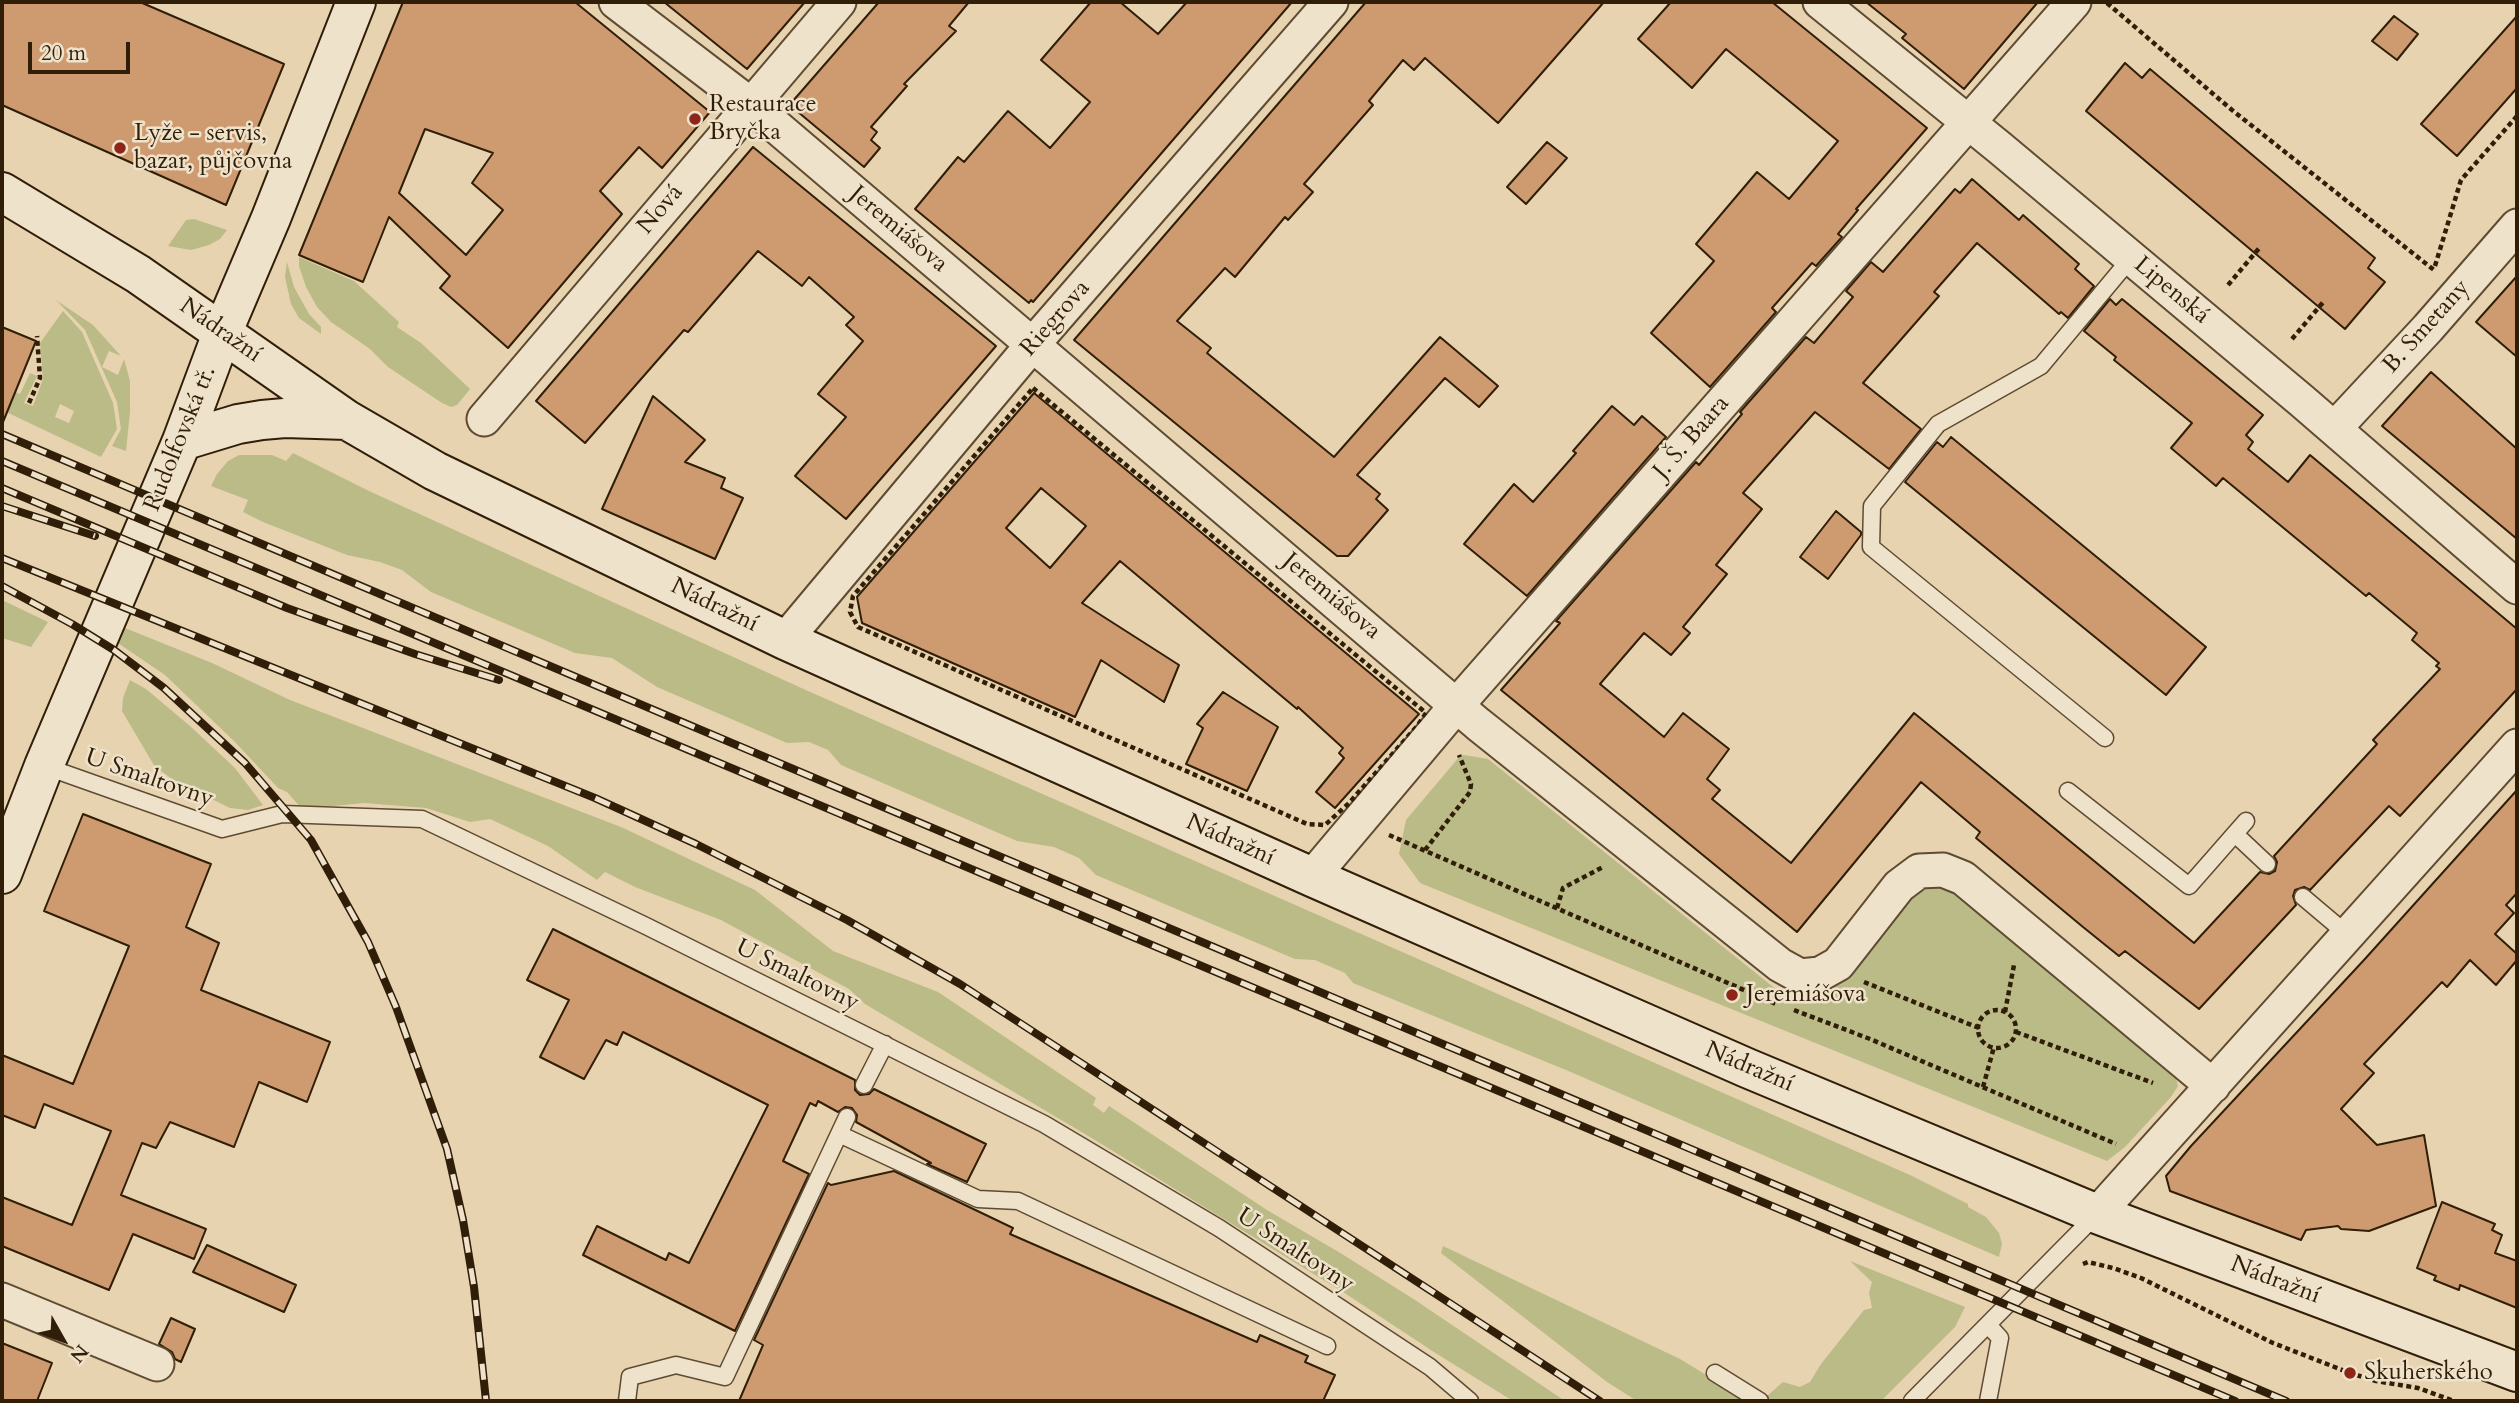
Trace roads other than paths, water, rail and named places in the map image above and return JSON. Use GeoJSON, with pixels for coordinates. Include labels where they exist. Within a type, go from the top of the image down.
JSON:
{"type":"FeatureCollection","features":[{"type":"Feature","properties":{"kind":"main road","name":"Rudolfovská tř."},"geometry":{"type":"LineString","coordinates":[[2,874],[44,766],[182,441],[223,331],[271,218],[356,2]]}},
{"type":"Feature","properties":{"kind":"main road","name":"Nádražní"},"geometry":{"type":"LineString","coordinates":[[2,191],[116,260],[223,331],[347,420],[435,471],[785,640],[1312,877],[1747,1068],[2097,1214],[2517,1372]]}},
{"type":"Feature","properties":{"kind":"main road"},"geometry":{"type":"LineString","coordinates":[[182,441],[238,424],[262,420],[347,420]]}},
{"type":"Feature","properties":{"kind":"street","name":"Jeremiášova"},"geometry":{"type":"LineString","coordinates":[[617,2],[751,105],[1457,706],[1780,965],[1800,976],[1820,974],[1838,964],[1899,886],[1919,871],[1943,870],[1963,878],[2213,1086]]}},
{"type":"Feature","properties":{"kind":"street","name":"Nová"},"geometry":{"type":"LineString","coordinates":[[484,419],[839,2]]}},
{"type":"Feature","properties":{"kind":"street","name":"Riegrova"},"geometry":{"type":"LineString","coordinates":[[785,640],[1033,344],[1331,2]]}},
{"type":"Feature","properties":{"kind":"street","name":"Lipenská"},"geometry":{"type":"LineString","coordinates":[[1819,2],[1969,123],[2335,428],[2517,587]]}},
{"type":"Feature","properties":{"kind":"street","name":"J. Š. Baara"},"geometry":{"type":"LineString","coordinates":[[1312,877],[1457,706],[2074,2]]}},
{"type":"Feature","properties":{"kind":"street","name":"B. Smetany"},"geometry":{"type":"LineString","coordinates":[[2335,428],[2428,328],[2517,226]]}},
{"type":"Feature","properties":{"kind":"street"},"geometry":{"type":"LineString","coordinates":[[2097,1214],[2517,746]]}},
{"type":"Feature","properties":{"kind":"street"},"geometry":{"type":"LineString","coordinates":[[2,1300],[157,1364]]}},
{"type":"Feature","properties":{"kind":"lane"},"geometry":{"type":"LineString","coordinates":[[2105,738],[1871,547],[1872,506],[1938,424],[2041,366],[2131,258]]}},
{"type":"Feature","properties":{"kind":"lane","name":"U Smaltovny"},"geometry":{"type":"LineString","coordinates":[[44,766],[222,829],[282,814],[422,819],[646,926],[1044,1124],[1219,1228],[1430,1367],[1470,1401]]}},
{"type":"Feature","properties":{"kind":"lane"},"geometry":{"type":"LineString","coordinates":[[2068,790],[2189,886],[2246,821]]}},
{"type":"Feature","properties":{"kind":"lane"},"geometry":{"type":"LineString","coordinates":[[2235,834],[2267,864]]}},
{"type":"Feature","properties":{"kind":"lane"},"geometry":{"type":"LineString","coordinates":[[2303,897],[2348,935]]}},
{"type":"Feature","properties":{"kind":"lane"},"geometry":{"type":"LineString","coordinates":[[864,1084],[885,1044]]}},
{"type":"Feature","properties":{"kind":"lane"},"geometry":{"type":"LineString","coordinates":[[627,1401],[630,1377],[676,1365],[725,1377],[847,1117]]}},
{"type":"Feature","properties":{"kind":"lane"},"geometry":{"type":"LineString","coordinates":[[839,1134],[978,1199],[1018,1201],[1328,1346]]}},
{"type":"Feature","properties":{"kind":"lane"},"geometry":{"type":"LineString","coordinates":[[1912,1401],[2097,1214]]}},
{"type":"Feature","properties":{"kind":"lane"},"geometry":{"type":"LineString","coordinates":[[1988,1401],[2000,1338],[1989,1326]]}},
{"type":"Feature","properties":{"kind":"lane"},"geometry":{"type":"LineString","coordinates":[[1715,1373],[1760,1401]]}},
{"type":"Feature","properties":{"kind":"railway"},"geometry":{"type":"LineString","coordinates":[[2,434],[2286,1401]]}},
{"type":"Feature","properties":{"kind":"railway"},"geometry":{"type":"LineString","coordinates":[[2,461],[2235,1401]]}},
{"type":"Feature","properties":{"kind":"railway"},"geometry":{"type":"LineString","coordinates":[[2,488],[287,608],[415,654],[499,680]]}},
{"type":"Feature","properties":{"kind":"railway"},"geometry":{"type":"LineString","coordinates":[[2,506],[95,536]]}},
{"type":"Feature","properties":{"kind":"railway"},"geometry":{"type":"LineString","coordinates":[[2,558],[595,798],[696,844],[847,920],[960,984],[1600,1401]]}},
{"type":"Feature","properties":{"kind":"railway"},"geometry":{"type":"LineString","coordinates":[[2,586],[114,650],[164,688],[245,763],[311,840],[368,942],[396,1007],[447,1149],[474,1287],[486,1401]]}},
{"type":"Feature","properties":{"kind":"place","name":"Restaurace Bryčka"},"geometry":{"type":"Point","coordinates":[695,119]}},
{"type":"Feature","properties":{"kind":"place","name":"Lyže - servis, bazar, půjčovna"},"geometry":{"type":"Point","coordinates":[120,148]}},
{"type":"Feature","properties":{"kind":"place","name":"Jeremiášova"},"geometry":{"type":"Point","coordinates":[1732,995]}},
{"type":"Feature","properties":{"kind":"place","name":"Skuherského"},"geometry":{"type":"Point","coordinates":[2350,1373]}}]}
